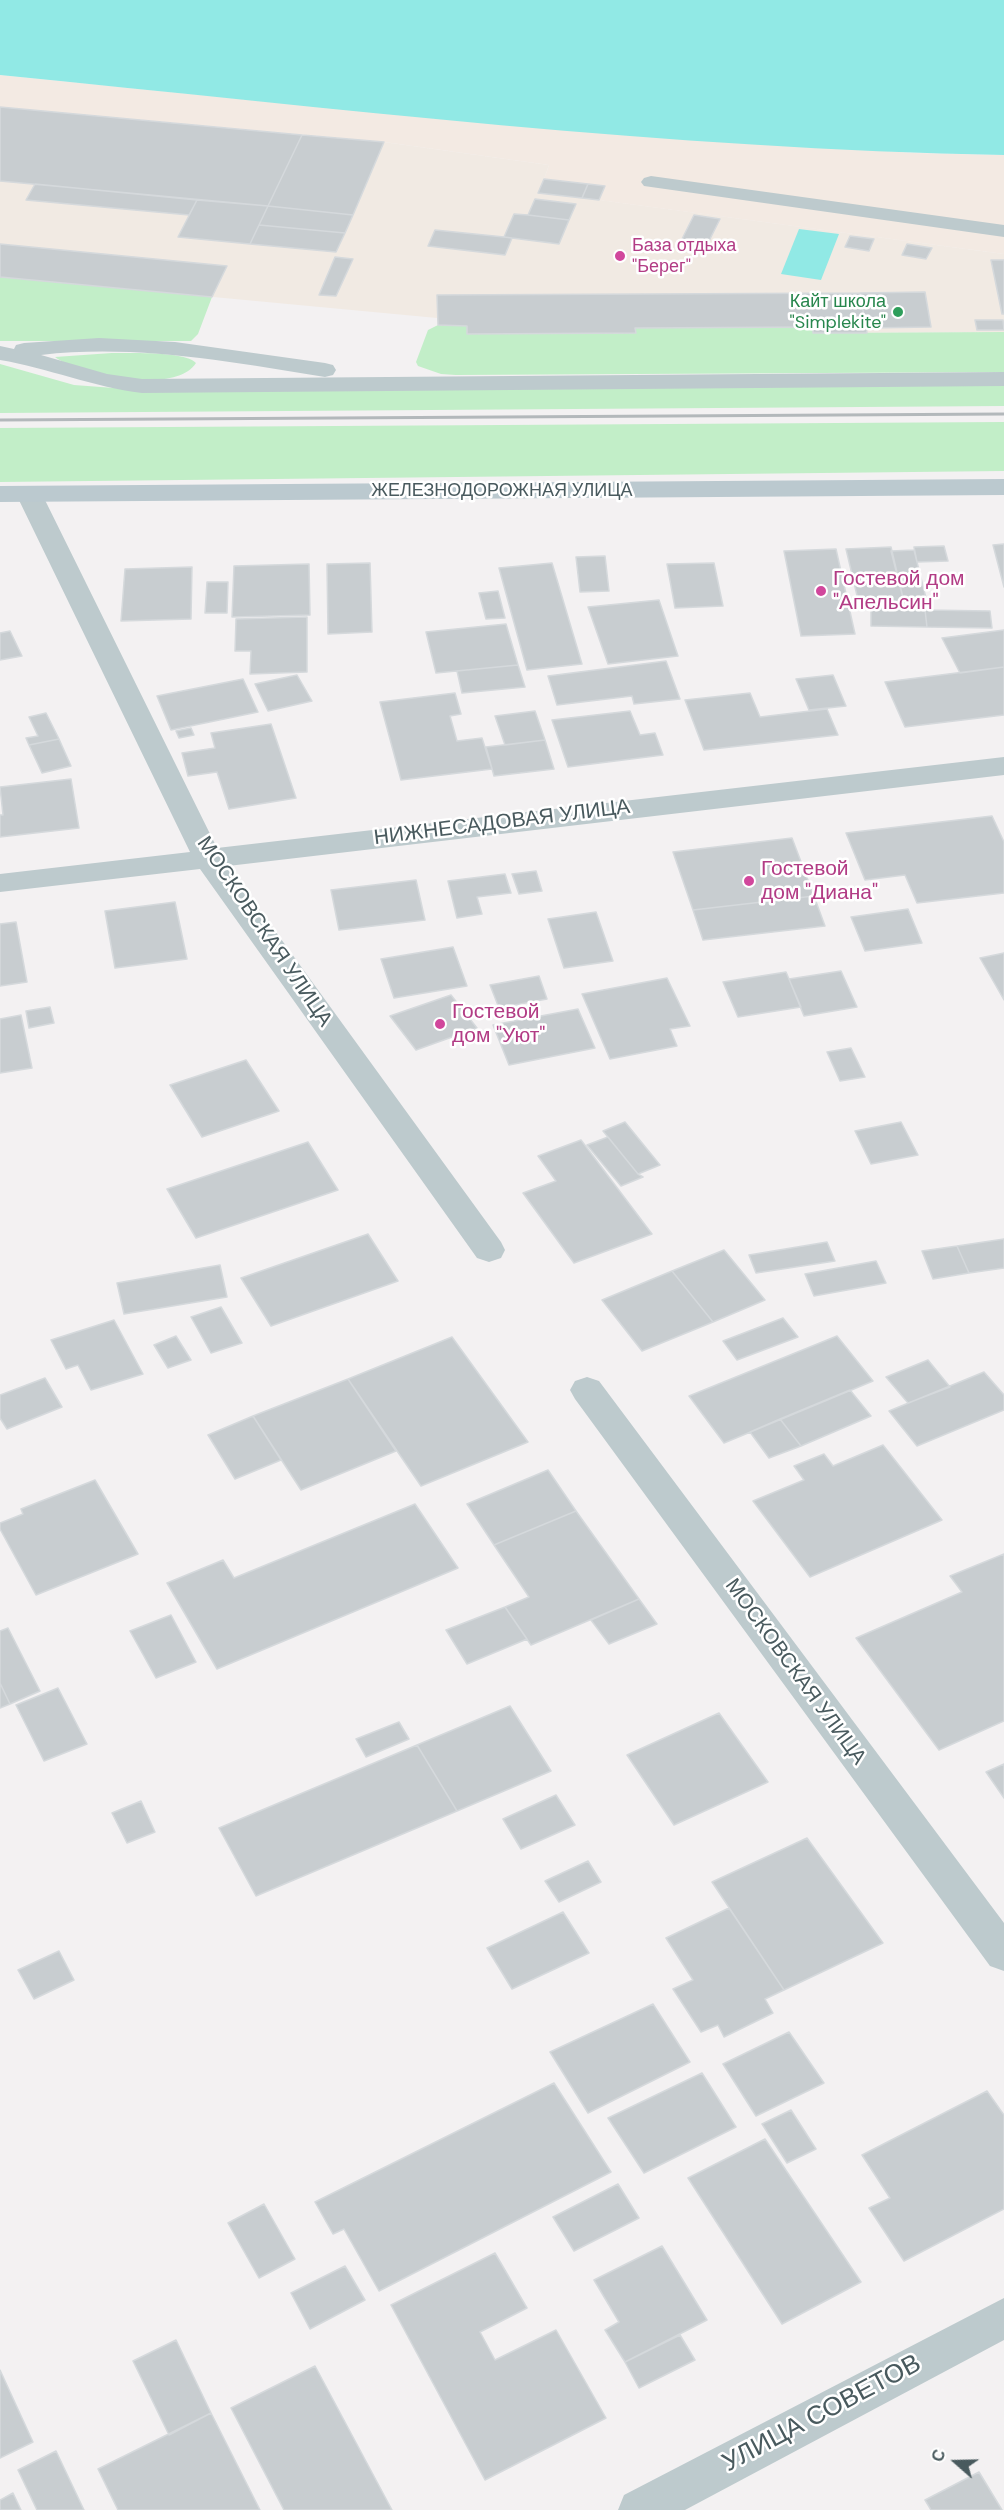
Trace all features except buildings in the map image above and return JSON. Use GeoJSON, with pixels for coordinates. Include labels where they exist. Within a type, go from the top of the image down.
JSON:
{"type":"FeatureCollection","features":[{"type":"Feature","properties":{"kind":"main road","name":"ЖЕЛЕЗНОДОРОЖНАЯ УЛИЦА"},"geometry":{"type":"LineString","coordinates":[[0,494],[1004,487]]}},
{"type":"Feature","properties":{"kind":"street","name":"МОСКОВСКАЯ УЛИЦА"},"geometry":{"type":"LineString","coordinates":[[29,494],[207,857],[489,1250]]}},
{"type":"Feature","properties":{"kind":"street","name":"НИЖНЕСАДОВАЯ УЛИЦА"},"geometry":{"type":"LineString","coordinates":[[0,883],[207,857],[1004,766]]}},
{"type":"Feature","properties":{"kind":"street","name":"МОСКОВСКАЯ УЛИЦА"},"geometry":{"type":"LineString","coordinates":[[587,1390],[1004,1954]]}},
{"type":"Feature","properties":{"kind":"street","name":"УЛИЦА СОВЕТОВ"},"geometry":{"type":"LineString","coordinates":[[640,2510],[1004,2318]]}},
{"type":"Feature","properties":{"kind":"lane"},"geometry":{"type":"LineString","coordinates":[[651,182],[1004,231]]}},
{"type":"Feature","properties":{"kind":"lane"},"geometry":{"type":"LineString","coordinates":[[2,353],[39,348],[104,346],[182,349],[401,383]]}},
{"type":"Feature","properties":{"kind":"lane"},"geometry":{"type":"LineString","coordinates":[[2,353],[124,385],[1004,379]]}},
{"type":"Feature","properties":{"kind":"shaded area"},"geometry":{"type":"Polygon","coordinates":[[[0,107],[384,142],[549,165],[544,179],[605,186],[600,200],[1004,254],[1004,332],[813,333],[813,327],[635,328],[636,333],[467,334],[467,326],[438,325],[437,318],[0,277],[0,107]]]}},
{"type":"Feature","properties":{"kind":"green space"},"geometry":{"type":"Polygon","coordinates":[[[0,277],[212,297],[198,334],[191,341],[0,341],[0,277]]]}},
{"type":"Feature","properties":{"kind":"green space"},"geometry":{"type":"Polygon","coordinates":[[[438,325],[467,326],[467,334],[636,333],[635,328],[813,327],[814,333],[1004,332],[1004,372],[441,374],[418,366],[416,362],[428,330],[438,325]]]}},
{"type":"Feature","properties":{"kind":"green space"},"geometry":{"type":"Polygon","coordinates":[[[112,353],[181,356],[196,363],[185,373],[169,378],[149,380],[105,376],[67,364],[55,357],[112,353]]]}},
{"type":"Feature","properties":{"kind":"green space"},"geometry":{"type":"Polygon","coordinates":[[[0,364],[74,385],[154,391],[1004,384],[1004,406],[0,413],[0,364]]]}},
{"type":"Feature","properties":{"kind":"green space"},"geometry":{"type":"Polygon","coordinates":[[[1004,422],[1004,471],[0,482],[0,428],[1004,422]]]}},
{"type":"Feature","properties":{"kind":"sand"},"geometry":{"type":"Polygon","coordinates":[[[0,75],[442,119],[912,153],[1004,155],[1004,254],[599,200],[604,186],[544,179],[549,165],[384,142],[0,107],[0,75]]]}},
{"type":"Feature","properties":{"kind":"water"},"geometry":{"type":"Polygon","coordinates":[[[0,0],[1004,0],[1004,155],[752,145],[627,136],[0,75],[0,0]]]}},
{"type":"Feature","properties":{"kind":"water"},"geometry":{"type":"Polygon","coordinates":[[[799,229],[839,234],[821,280],[781,274],[799,229]]]}},
{"type":"Feature","properties":{"kind":"railway"},"geometry":{"type":"LineString","coordinates":[[0,420],[1004,414]]}},
{"type":"Feature","properties":{"kind":"place","name":"База отдыха \"Берег\""},"geometry":{"type":"Point","coordinates":[620,256]}},
{"type":"Feature","properties":{"kind":"place","name":"Кайт школа \"Simplekite\""},"geometry":{"type":"Point","coordinates":[898,312]}},
{"type":"Feature","properties":{"kind":"place","name":"Гостевой дом \"Апельсин\""},"geometry":{"type":"Point","coordinates":[821,591]}},
{"type":"Feature","properties":{"kind":"place","name":"Гостевой дом \"Диана\""},"geometry":{"type":"Point","coordinates":[749,881]}},
{"type":"Feature","properties":{"kind":"place","name":"Гостевой дом \"Уют\""},"geometry":{"type":"Point","coordinates":[440,1024]}}]}
